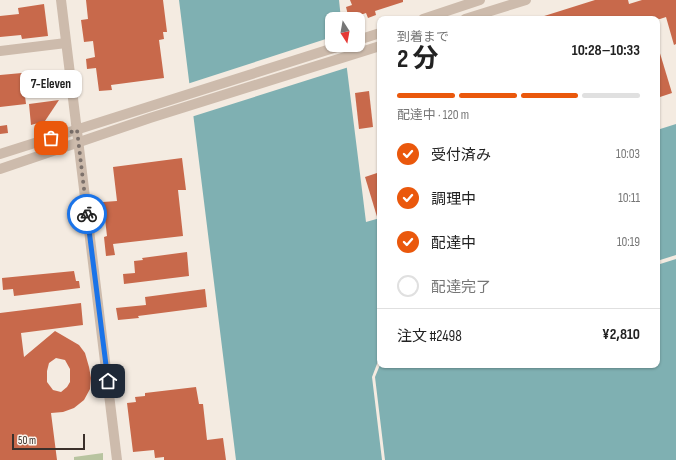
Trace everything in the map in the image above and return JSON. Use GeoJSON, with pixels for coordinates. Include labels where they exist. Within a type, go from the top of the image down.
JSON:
{"type":"FeatureCollection","features":[{"type":"Feature","properties":{"kind":"street"},"geometry":{"type":"LineString","coordinates":[[61,0],[117,460]]}},
{"type":"Feature","properties":{"kind":"street"},"geometry":{"type":"LineString","coordinates":[[432,16],[480,0]]}},
{"type":"Feature","properties":{"kind":"street"},"geometry":{"type":"LineString","coordinates":[[484,0],[486,16],[526,0]]}},
{"type":"Feature","properties":{"kind":"street"},"geometry":{"type":"LineString","coordinates":[[365,38],[377,34]]}},
{"type":"Feature","properties":{"kind":"street"},"geometry":{"type":"LineString","coordinates":[[0,51],[66,43]]}},
{"type":"Feature","properties":{"kind":"street"},"geometry":{"type":"LineString","coordinates":[[0,169],[150,118],[377,47]]}},
{"type":"Feature","properties":{"kind":"street"},"geometry":{"type":"LineString","coordinates":[[0,154],[325,51]]}},
{"type":"Feature","properties":{"kind":"green space"},"geometry":{"type":"Polygon","coordinates":[[[103,453],[103,460],[74,460],[74,457],[103,453]]]}},
{"type":"Feature","properties":{"kind":"water"},"geometry":{"type":"Polygon","coordinates":[[[179,0],[339,0],[340,12],[325,12],[325,52],[345,52],[366,222],[377,219],[377,368],[660,368],[660,129],[676,124],[676,460],[236,460],[179,0]]]}},
{"type":"Feature","properties":{"kind":"pier"},"geometry":{"type":"Polygon","coordinates":[[[325,39],[325,52],[347,52],[349,67],[191,117],[187,84],[325,39]]]}},
{"type":"Feature","properties":{"kind":"pier"},"geometry":{"type":"Polygon","coordinates":[[[676,255],[676,259],[660,264],[660,260],[676,255]]]}},
{"type":"Feature","properties":{"kind":"pier"},"geometry":{"type":"Polygon","coordinates":[[[377,364],[377,368],[379,368],[375,377],[385,460],[382,460],[372,377],[377,364]]]}},
{"type":"Feature","properties":{"kind":"building"},"geometry":{"type":"Polygon","coordinates":[[[86,0],[163,0],[167,32],[163,32],[164,39],[159,40],[164,78],[111,85],[112,90],[99,91],[96,68],[87,69],[86,59],[95,57],[93,41],[84,42],[81,20],[88,19],[86,0]]]}},
{"type":"Feature","properties":{"kind":"building"},"geometry":{"type":"Polygon","coordinates":[[[350,0],[403,0],[403,2],[375,11],[376,15],[368,18],[365,12],[347,12],[346,7],[352,5],[350,0]]]}},
{"type":"Feature","properties":{"kind":"building"},"geometry":{"type":"Polygon","coordinates":[[[595,0],[628,0],[629,4],[642,0],[676,0],[676,44],[674,45],[666,17],[660,19],[660,16],[544,16],[595,0]]]}},
{"type":"Feature","properties":{"kind":"building"},"geometry":{"type":"Polygon","coordinates":[[[44,4],[48,36],[22,39],[21,35],[0,37],[0,16],[19,14],[18,8],[44,4]]]}},
{"type":"Feature","properties":{"kind":"building"},"geometry":{"type":"Polygon","coordinates":[[[660,53],[672,93],[660,97],[660,53]]]}},
{"type":"Feature","properties":{"kind":"building"},"geometry":{"type":"Polygon","coordinates":[[[22,73],[26,104],[0,107],[0,75],[22,73]]]}},
{"type":"Feature","properties":{"kind":"building"},"geometry":{"type":"Polygon","coordinates":[[[369,91],[373,127],[359,129],[355,93],[369,91]]]}},
{"type":"Feature","properties":{"kind":"building"},"geometry":{"type":"Polygon","coordinates":[[[59,100],[45,121],[31,125],[29,104],[59,100]]]}},
{"type":"Feature","properties":{"kind":"building"},"geometry":{"type":"Polygon","coordinates":[[[7,125],[8,133],[0,134],[0,126],[7,125]]]}},
{"type":"Feature","properties":{"kind":"building"},"geometry":{"type":"Polygon","coordinates":[[[182,158],[186,190],[178,190],[183,236],[113,244],[115,255],[106,256],[104,237],[107,236],[103,202],[117,201],[113,167],[182,158]]]}},
{"type":"Feature","properties":{"kind":"building"},"geometry":{"type":"Polygon","coordinates":[[[377,173],[377,217],[365,177],[377,173]]]}},
{"type":"Feature","properties":{"kind":"building"},"geometry":{"type":"Polygon","coordinates":[[[187,252],[189,276],[124,284],[123,274],[135,273],[134,261],[143,260],[142,258],[187,252]]]}},
{"type":"Feature","properties":{"kind":"building"},"geometry":{"type":"Polygon","coordinates":[[[74,271],[76,281],[79,281],[80,288],[14,296],[13,289],[3,290],[2,278],[74,271]]]}},
{"type":"Feature","properties":{"kind":"building"},"geometry":{"type":"Polygon","coordinates":[[[205,289],[207,307],[118,320],[116,308],[146,305],[145,297],[205,289]]]}},
{"type":"Feature","properties":{"kind":"building"},"geometry":{"type":"Polygon","coordinates":[[[81,303],[83,325],[21,333],[24,357],[55,331],[79,345],[85,353],[89,367],[91,378],[90,389],[84,400],[74,408],[63,412],[51,413],[57,460],[0,460],[0,313],[81,303]],[[56,358],[49,363],[47,382],[53,390],[61,392],[70,382],[70,369],[65,360],[56,358]]]}},
{"type":"Feature","properties":{"kind":"building"},"geometry":{"type":"Polygon","coordinates":[[[196,387],[199,404],[203,404],[207,440],[223,438],[226,460],[164,460],[164,457],[155,458],[154,450],[133,452],[127,403],[136,402],[135,397],[145,396],[145,393],[196,387]]]}},
{"type":"Feature","properties":{"kind":"way so far"},"geometry":{"type":"LineString","coordinates":[[51,138],[77,130],[87,214]]}},
{"type":"Feature","properties":{"kind":"place","name":"7-Eleven"},"geometry":{"type":"Point","coordinates":[51,138]}},
{"type":"Feature","properties":{"kind":"route"},"geometry":{"type":"LineString","coordinates":[[87,214],[108,381]]}}]}
